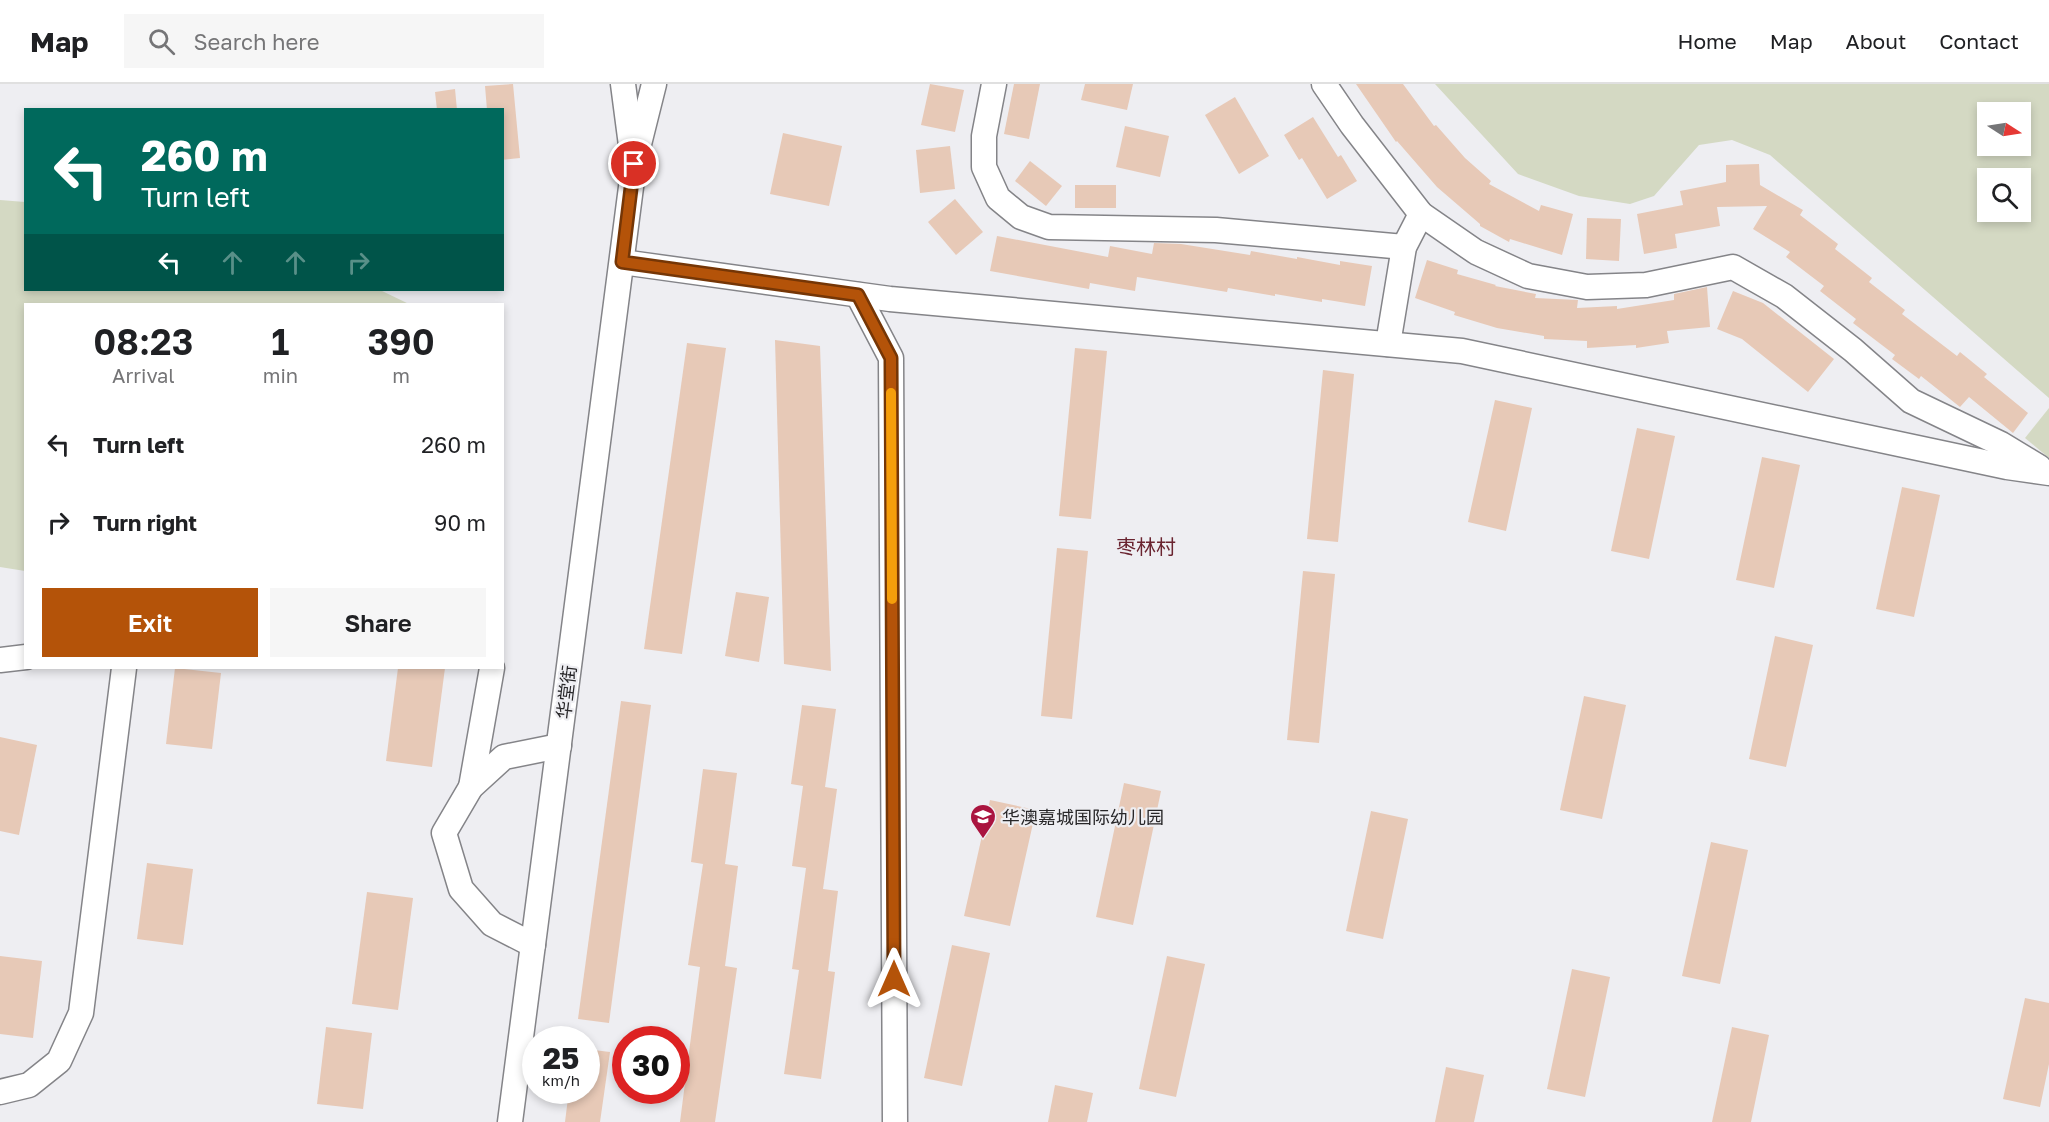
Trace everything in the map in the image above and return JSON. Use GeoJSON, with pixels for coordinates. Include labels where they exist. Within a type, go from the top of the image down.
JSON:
{"type":"FeatureCollection","features":[{"type":"Feature","properties":{"kind":"street"},"geometry":{"type":"LineString","coordinates":[[623,84],[634,164]]}},
{"type":"Feature","properties":{"kind":"street"},"geometry":{"type":"LineString","coordinates":[[634,164],[654,84]]}},
{"type":"Feature","properties":{"kind":"street"},"geometry":{"type":"LineString","coordinates":[[994,84],[984,136],[984,167],[998,198],[1021,217],[1049,227],[1216,230],[1404,247]]}},
{"type":"Feature","properties":{"kind":"street"},"geometry":{"type":"LineString","coordinates":[[1324,84],[1352,125],[1421,213],[1476,252],[1528,276],[1587,287],[1646,285],[1732,267],[1784,296],[1852,350],[1911,402],[2001,444],[2049,473]]}},
{"type":"Feature","properties":{"kind":"street","name":"华堂街"},"geometry":{"type":"LineString","coordinates":[[510,1122],[634,164]]}},
{"type":"Feature","properties":{"kind":"street"},"geometry":{"type":"LineString","coordinates":[[1388,344],[1404,247],[1421,213]]}},
{"type":"Feature","properties":{"kind":"street"},"geometry":{"type":"LineString","coordinates":[[622,262],[890,299],[1462,351],[2007,467],[2049,473]]}},
{"type":"Feature","properties":{"kind":"street"},"geometry":{"type":"LineString","coordinates":[[858,295],[891,358],[895,1122]]}},
{"type":"Feature","properties":{"kind":"street"},"geometry":{"type":"LineString","coordinates":[[0,660],[24,657]]}},
{"type":"Feature","properties":{"kind":"street"},"geometry":{"type":"LineString","coordinates":[[0,1092],[29,1085],[59,1061],[81,1013],[124,669]]}},
{"type":"Feature","properties":{"kind":"street"},"geometry":{"type":"LineString","coordinates":[[471,787],[492,669]]}},
{"type":"Feature","properties":{"kind":"street"},"geometry":{"type":"LineString","coordinates":[[533,945],[492,924],[461,889],[444,833],[471,787],[504,757],[559,746]]}},
{"type":"Feature","properties":{"kind":"green space"},"geometry":{"type":"Polygon","coordinates":[[[1435,84],[2049,84],[2049,398],[1770,155],[1732,140],[1699,145],[1654,196],[1630,204],[1579,196],[1518,174],[1435,84]]]}},
{"type":"Feature","properties":{"kind":"green space"},"geometry":{"type":"Polygon","coordinates":[[[0,200],[24,202],[24,291],[382,291],[407,303],[24,303],[24,571],[0,567],[0,200]]]}},
{"type":"Feature","properties":{"kind":"green space"},"geometry":{"type":"Polygon","coordinates":[[[2049,408],[2049,458],[2025,438],[2049,408]]]}},
{"type":"Feature","properties":{"kind":"building"},"geometry":{"type":"Polygon","coordinates":[[[513,84],[520,158],[504,160],[504,108],[487,108],[485,86],[513,84]]]}},
{"type":"Feature","properties":{"kind":"building"},"geometry":{"type":"Polygon","coordinates":[[[930,84],[964,90],[955,132],[921,125],[930,84]]]}},
{"type":"Feature","properties":{"kind":"building"},"geometry":{"type":"Polygon","coordinates":[[[1014,84],[1040,84],[1029,139],[1004,134],[1014,84]]]}},
{"type":"Feature","properties":{"kind":"building"},"geometry":{"type":"Polygon","coordinates":[[[1085,84],[1133,84],[1127,110],[1081,100],[1085,84]]]}},
{"type":"Feature","properties":{"kind":"building"},"geometry":{"type":"Polygon","coordinates":[[[1356,84],[1403,84],[1434,126],[1436,125],[1465,158],[1491,181],[1489,184],[1539,211],[1541,205],[1573,214],[1562,255],[1510,239],[1509,242],[1480,226],[1437,187],[1396,142],[1356,84]]]}},
{"type":"Feature","properties":{"kind":"building"},"geometry":{"type":"Polygon","coordinates":[[[455,89],[457,108],[437,108],[435,92],[455,89]]]}},
{"type":"Feature","properties":{"kind":"building"},"geometry":{"type":"Polygon","coordinates":[[[1235,97],[1269,156],[1239,174],[1205,115],[1235,97]]]}},
{"type":"Feature","properties":{"kind":"building"},"geometry":{"type":"Polygon","coordinates":[[[1313,117],[1338,157],[1341,155],[1357,181],[1327,199],[1302,158],[1299,160],[1284,135],[1313,117]]]}},
{"type":"Feature","properties":{"kind":"building"},"geometry":{"type":"Polygon","coordinates":[[[1125,126],[1169,136],[1160,177],[1116,167],[1125,126]]]}},
{"type":"Feature","properties":{"kind":"building"},"geometry":{"type":"Polygon","coordinates":[[[783,133],[842,146],[829,206],[770,194],[783,133]]]}},
{"type":"Feature","properties":{"kind":"building"},"geometry":{"type":"Polygon","coordinates":[[[950,146],[955,189],[920,193],[916,150],[950,146]]]}},
{"type":"Feature","properties":{"kind":"building"},"geometry":{"type":"Polygon","coordinates":[[[1030,161],[1062,186],[1046,206],[1015,181],[1030,161]]]}},
{"type":"Feature","properties":{"kind":"building"},"geometry":{"type":"Polygon","coordinates":[[[1759,164],[1760,185],[1803,210],[1800,215],[1838,244],[1835,249],[1872,278],[1869,282],[1905,310],[1902,314],[1957,356],[1960,352],[1987,374],[1984,377],[2028,413],[2013,433],[1969,397],[1960,407],[1921,376],[1919,379],[1892,359],[1895,355],[1853,323],[1856,319],[1820,291],[1824,286],[1786,257],[1790,252],[1753,229],[1767,206],[1717,207],[1720,226],[1675,234],[1677,248],[1644,254],[1637,214],[1683,205],[1680,191],[1726,182],[1726,165],[1759,164]]]}},
{"type":"Feature","properties":{"kind":"building"},"geometry":{"type":"Polygon","coordinates":[[[1075,185],[1116,185],[1116,208],[1075,208],[1075,185]]]}},
{"type":"Feature","properties":{"kind":"building"},"geometry":{"type":"Polygon","coordinates":[[[955,199],[983,232],[956,255],[928,222],[955,199]]]}},
{"type":"Feature","properties":{"kind":"building"},"geometry":{"type":"Polygon","coordinates":[[[1587,218],[1621,219],[1619,261],[1586,259],[1587,218]]]}},
{"type":"Feature","properties":{"kind":"building"},"geometry":{"type":"Polygon","coordinates":[[[997,236],[1108,257],[1110,246],[1152,254],[1154,243],[1181,244],[1250,255],[1251,251],[1340,265],[1340,261],[1372,266],[1365,306],[1322,299],[1322,302],[1275,294],[1275,296],[1228,288],[1227,292],[1137,277],[1135,291],[1090,283],[1089,289],[990,271],[997,236]]]}},
{"type":"Feature","properties":{"kind":"building"},"geometry":{"type":"Polygon","coordinates":[[[1427,260],[1458,270],[1457,274],[1495,286],[1536,294],[1535,298],[1578,300],[1577,308],[1617,306],[1617,309],[1674,300],[1674,294],[1707,287],[1710,327],[1667,331],[1669,343],[1636,348],[1636,345],[1587,348],[1587,341],[1544,339],[1544,336],[1497,328],[1454,315],[1455,312],[1415,298],[1427,260]]]}},
{"type":"Feature","properties":{"kind":"building"},"geometry":{"type":"Polygon","coordinates":[[[1733,291],[1763,303],[1834,359],[1808,392],[1742,339],[1717,329],[1733,291]]]}},
{"type":"Feature","properties":{"kind":"building"},"geometry":{"type":"Polygon","coordinates":[[[775,340],[820,346],[831,671],[784,664],[775,340]]]}},
{"type":"Feature","properties":{"kind":"building"},"geometry":{"type":"Polygon","coordinates":[[[687,343],[726,348],[682,654],[644,649],[687,343]]]}},
{"type":"Feature","properties":{"kind":"building"},"geometry":{"type":"Polygon","coordinates":[[[1075,348],[1107,351],[1091,519],[1059,516],[1075,348]]]}},
{"type":"Feature","properties":{"kind":"building"},"geometry":{"type":"Polygon","coordinates":[[[1323,370],[1354,374],[1338,542],[1307,539],[1323,370]]]}},
{"type":"Feature","properties":{"kind":"building"},"geometry":{"type":"Polygon","coordinates":[[[1495,400],[1532,408],[1506,531],[1468,522],[1495,400]]]}},
{"type":"Feature","properties":{"kind":"building"},"geometry":{"type":"Polygon","coordinates":[[[1637,428],[1675,436],[1649,559],[1611,551],[1637,428]]]}},
{"type":"Feature","properties":{"kind":"building"},"geometry":{"type":"Polygon","coordinates":[[[1762,457],[1800,465],[1774,588],[1736,580],[1762,457]]]}},
{"type":"Feature","properties":{"kind":"building"},"geometry":{"type":"Polygon","coordinates":[[[1902,487],[1940,495],[1914,617],[1876,609],[1902,487]]]}},
{"type":"Feature","properties":{"kind":"building"},"geometry":{"type":"Polygon","coordinates":[[[1057,548],[1088,551],[1072,719],[1041,716],[1057,548]]]}},
{"type":"Feature","properties":{"kind":"building"},"geometry":{"type":"Polygon","coordinates":[[[1303,571],[1335,574],[1319,743],[1287,740],[1303,571]]]}},
{"type":"Feature","properties":{"kind":"building"},"geometry":{"type":"Polygon","coordinates":[[[736,592],[769,597],[759,662],[725,656],[736,592]]]}},
{"type":"Feature","properties":{"kind":"building"},"geometry":{"type":"Polygon","coordinates":[[[1775,636],[1813,645],[1786,767],[1749,759],[1775,636]]]}},
{"type":"Feature","properties":{"kind":"building"},"geometry":{"type":"Polygon","coordinates":[[[175,669],[221,673],[212,749],[166,744],[175,669]]]}},
{"type":"Feature","properties":{"kind":"building"},"geometry":{"type":"Polygon","coordinates":[[[398,669],[445,669],[432,767],[386,761],[398,669]]]}},
{"type":"Feature","properties":{"kind":"building"},"geometry":{"type":"Polygon","coordinates":[[[1584,696],[1626,705],[1602,819],[1560,810],[1584,696]]]}},
{"type":"Feature","properties":{"kind":"building"},"geometry":{"type":"Polygon","coordinates":[[[621,701],[651,705],[609,1023],[578,1019],[621,701]]]}},
{"type":"Feature","properties":{"kind":"building"},"geometry":{"type":"Polygon","coordinates":[[[802,705],[836,709],[825,787],[837,789],[823,889],[838,891],[828,971],[835,972],[821,1079],[784,1074],[799,970],[792,969],[806,868],[792,866],[803,786],[791,784],[802,705]]]}},
{"type":"Feature","properties":{"kind":"building"},"geometry":{"type":"Polygon","coordinates":[[[0,737],[37,745],[19,835],[0,831],[0,737]]]}},
{"type":"Feature","properties":{"kind":"building"},"geometry":{"type":"Polygon","coordinates":[[[703,769],[737,773],[725,864],[738,866],[725,966],[737,968],[715,1122],[680,1122],[682,1104],[690,1104],[690,1044],[700,967],[688,965],[703,864],[691,862],[703,769]]]}},
{"type":"Feature","properties":{"kind":"building"},"geometry":{"type":"Polygon","coordinates":[[[1124,783],[1161,791],[1133,925],[1096,917],[1124,783]]]}},
{"type":"Feature","properties":{"kind":"building"},"geometry":{"type":"Polygon","coordinates":[[[990,800],[1036,810],[1010,926],[964,916],[990,800]]]}},
{"type":"Feature","properties":{"kind":"building"},"geometry":{"type":"Polygon","coordinates":[[[1371,811],[1408,819],[1383,939],[1346,931],[1371,811]]]}},
{"type":"Feature","properties":{"kind":"building"},"geometry":{"type":"Polygon","coordinates":[[[1711,842],[1748,850],[1720,984],[1682,976],[1711,842]]]}},
{"type":"Feature","properties":{"kind":"building"},"geometry":{"type":"Polygon","coordinates":[[[147,863],[193,869],[183,945],[137,939],[147,863]]]}},
{"type":"Feature","properties":{"kind":"building"},"geometry":{"type":"Polygon","coordinates":[[[367,892],[413,898],[398,1010],[352,1004],[367,892]]]}},
{"type":"Feature","properties":{"kind":"building"},"geometry":{"type":"Polygon","coordinates":[[[952,945],[990,953],[962,1086],[924,1078],[952,945]]]}},
{"type":"Feature","properties":{"kind":"building"},"geometry":{"type":"Polygon","coordinates":[[[0,956],[42,961],[33,1038],[0,1034],[0,956]]]}},
{"type":"Feature","properties":{"kind":"building"},"geometry":{"type":"Polygon","coordinates":[[[1167,956],[1205,964],[1176,1097],[1139,1089],[1167,956]]]}},
{"type":"Feature","properties":{"kind":"building"},"geometry":{"type":"Polygon","coordinates":[[[1572,969],[1610,977],[1585,1097],[1547,1089],[1572,969]]]}},
{"type":"Feature","properties":{"kind":"building"},"geometry":{"type":"Polygon","coordinates":[[[2025,998],[2049,1003],[2049,1064],[2040,1107],[2003,1099],[2025,998]]]}},
{"type":"Feature","properties":{"kind":"building"},"geometry":{"type":"Polygon","coordinates":[[[326,1027],[372,1033],[363,1109],[317,1104],[326,1027]]]}},
{"type":"Feature","properties":{"kind":"building"},"geometry":{"type":"Polygon","coordinates":[[[1732,1027],[1769,1035],[1751,1122],[1712,1122],[1732,1027]]]}},
{"type":"Feature","properties":{"kind":"building"},"geometry":{"type":"Polygon","coordinates":[[[600,1051],[610,1052],[600,1122],[565,1122],[567,1104],[600,1104],[600,1051]]]}},
{"type":"Feature","properties":{"kind":"building"},"geometry":{"type":"Polygon","coordinates":[[[1446,1067],[1484,1075],[1474,1122],[1435,1122],[1446,1067]]]}},
{"type":"Feature","properties":{"kind":"building"},"geometry":{"type":"Polygon","coordinates":[[[1055,1085],[1093,1093],[1087,1122],[1048,1122],[1055,1085]]]}},
{"type":"Feature","properties":{"kind":"slow traffic"},"geometry":{"type":"LineString","coordinates":[[891,393],[892,599]]}},
{"type":"Feature","properties":{"kind":"place","name":"华澳嘉城国际幼儿园"},"geometry":{"type":"Point","coordinates":[983,840]}},
{"type":"Feature","properties":{"kind":"district","name":"枣林村"},"geometry":{"type":"Point","coordinates":[1146,546]}},
{"type":"Feature","properties":{"kind":"route"},"geometry":{"type":"LineString","coordinates":[[634,164],[622,262],[858,295],[891,358],[894,979]]}}]}
